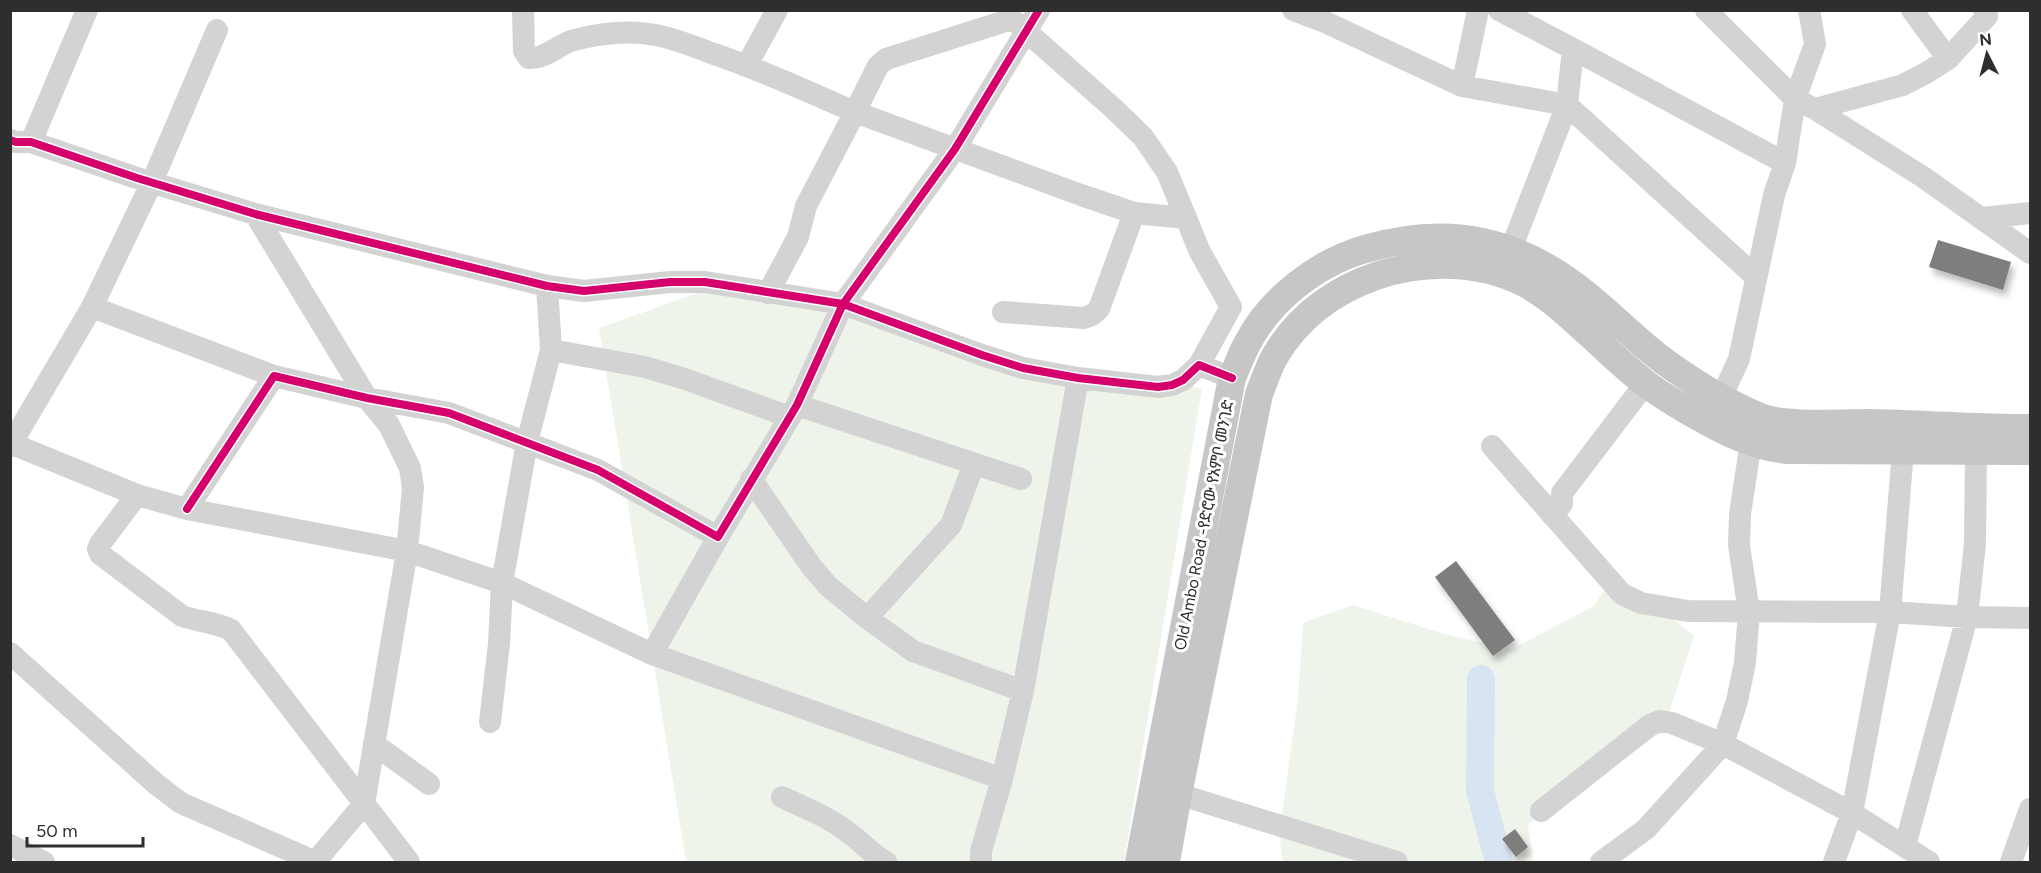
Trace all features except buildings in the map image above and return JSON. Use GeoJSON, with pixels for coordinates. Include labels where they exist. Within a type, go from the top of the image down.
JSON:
{"type":"FeatureCollection","features":[{"type":"Feature","properties":{"kind":"main road","name":"Old Ambo Road -የድሮው የአምቦ መንገድ"},"geometry":{"type":"LineString","coordinates":[[1166,862],[1258,394],[1275,357],[1310,313],[1335,294],[1354,284],[1392,271],[1414,254],[1443,237],[1471,239],[1511,249],[1533,258],[1587,295],[1664,361],[1721,398],[1762,417],[1772,420],[2031,428]]}},
{"type":"Feature","properties":{"kind":"main road","name":"Old Ambo Road -የድሮው የአምቦ መንገድ"},"geometry":{"type":"LineString","coordinates":[[1139,862],[1232,378],[1247,343],[1263,319],[1284,296],[1304,279],[1326,265],[1352,253],[1386,243],[1446,264],[1473,266],[1526,284],[1550,299],[1646,384],[1716,427],[1769,448],[2031,451]]}},
{"type":"Feature","properties":{"kind":"street"},"geometry":{"type":"LineString","coordinates":[[87,10],[17,143],[255,214],[547,286],[584,291],[670,282],[705,282],[843,304],[982,356],[1023,368],[1078,378],[1158,387],[1183,381],[1199,365],[1231,307],[1200,252],[1167,172],[1143,137],[1014,20]]}},
{"type":"Feature","properties":{"kind":"street"},"geometry":{"type":"LineString","coordinates":[[523,10],[524,51],[529,58],[537,58],[569,42],[594,36],[616,33],[662,35],[747,65],[855,112],[1081,195],[1134,213],[1186,218]]}},
{"type":"Feature","properties":{"kind":"street"},"geometry":{"type":"LineString","coordinates":[[747,65],[777,10]]}},
{"type":"Feature","properties":{"kind":"street"},"geometry":{"type":"LineString","coordinates":[[768,293],[798,237],[806,206],[878,66],[886,59],[1040,10]]}},
{"type":"Feature","properties":{"kind":"street"},"geometry":{"type":"LineString","coordinates":[[1293,10],[1322,16],[1462,86],[1567,105],[1756,277]]}},
{"type":"Feature","properties":{"kind":"street"},"geometry":{"type":"LineString","coordinates":[[1462,86],[1478,10]]}},
{"type":"Feature","properties":{"kind":"street"},"geometry":{"type":"LineString","coordinates":[[1499,10],[1785,163]]}},
{"type":"Feature","properties":{"kind":"street"},"geometry":{"type":"LineString","coordinates":[[1706,10],[1805,104],[1923,177],[2031,253]]}},
{"type":"Feature","properties":{"kind":"street"},"geometry":{"type":"LineString","coordinates":[[1721,398],[1739,359],[1774,195],[1805,104],[1815,44],[1809,10]]}},
{"type":"Feature","properties":{"kind":"street"},"geometry":{"type":"LineString","coordinates":[[1912,10],[1948,59]]}},
{"type":"Feature","properties":{"kind":"street"},"geometry":{"type":"LineString","coordinates":[[1805,104],[1903,85],[1948,59],[1987,12]]}},
{"type":"Feature","properties":{"kind":"street"},"geometry":{"type":"LineString","coordinates":[[652,654],[751,479],[794,411],[843,304],[955,149],[1014,20]]}},
{"type":"Feature","properties":{"kind":"street"},"geometry":{"type":"LineString","coordinates":[[217,30],[152,182],[92,307],[11,444],[137,495],[187,509],[407,551],[502,583],[652,654],[1002,779]]}},
{"type":"Feature","properties":{"kind":"street"},"geometry":{"type":"LineString","coordinates":[[1511,249],[1567,105],[1573,49]]}},
{"type":"Feature","properties":{"kind":"street"},"geometry":{"type":"LineString","coordinates":[[1003,312],[1084,318],[1092,315],[1099,309],[1134,213]]}},
{"type":"Feature","properties":{"kind":"street"},"geometry":{"type":"LineString","coordinates":[[1982,218],[2031,213]]}},
{"type":"Feature","properties":{"kind":"street"},"geometry":{"type":"LineString","coordinates":[[10,653],[156,784],[181,803],[316,862],[364,804],[407,551],[413,488],[410,468],[389,425],[367,398],[255,214]]}},
{"type":"Feature","properties":{"kind":"street"},"geometry":{"type":"LineString","coordinates":[[490,722],[499,644],[502,583],[527,442],[551,350],[547,286]]}},
{"type":"Feature","properties":{"kind":"street"},"geometry":{"type":"LineString","coordinates":[[92,307],[274,376],[367,398],[449,413],[598,470],[718,537]]}},
{"type":"Feature","properties":{"kind":"street"},"geometry":{"type":"LineString","coordinates":[[551,350],[645,367],[1022,479]]}},
{"type":"Feature","properties":{"kind":"street"},"geometry":{"type":"LineString","coordinates":[[1199,365],[1232,378]]}},
{"type":"Feature","properties":{"kind":"street"},"geometry":{"type":"LineString","coordinates":[[187,509],[274,376]]}},
{"type":"Feature","properties":{"kind":"street"},"geometry":{"type":"LineString","coordinates":[[981,862],[981,851],[1002,779],[1023,691],[1078,378]]}},
{"type":"Feature","properties":{"kind":"street"},"geometry":{"type":"LineString","coordinates":[[1552,515],[1562,504],[1562,493],[1646,384]]}},
{"type":"Feature","properties":{"kind":"street"},"geometry":{"type":"LineString","coordinates":[[1601,862],[1646,829],[1723,744],[1739,692],[1749,612],[1739,544],[1740,514],[1751,442]]}},
{"type":"Feature","properties":{"kind":"street"},"geometry":{"type":"LineString","coordinates":[[1492,446],[1622,594],[1641,603],[1688,611],[1890,612],[2031,618]]}},
{"type":"Feature","properties":{"kind":"street"},"geometry":{"type":"LineString","coordinates":[[1834,862],[1852,813],[1890,612],[1903,450]]}},
{"type":"Feature","properties":{"kind":"street"},"geometry":{"type":"LineString","coordinates":[[1905,846],[1967,617],[1975,544],[1976,450]]}},
{"type":"Feature","properties":{"kind":"street"},"geometry":{"type":"LineString","coordinates":[[867,618],[951,525],[974,464]]}},
{"type":"Feature","properties":{"kind":"street"},"geometry":{"type":"LineString","coordinates":[[751,479],[810,566],[828,586],[867,618],[913,651],[1023,691]]}},
{"type":"Feature","properties":{"kind":"street"},"geometry":{"type":"LineString","coordinates":[[137,495],[100,544],[98,549],[100,554],[182,616],[220,624],[231,630],[409,862]]}},
{"type":"Feature","properties":{"kind":"street"},"geometry":{"type":"LineString","coordinates":[[1542,811],[1650,725],[1660,721],[1672,723],[1723,744],[1852,813],[1929,862]]}},
{"type":"Feature","properties":{"kind":"street"},"geometry":{"type":"LineString","coordinates":[[374,744],[429,784]]}},
{"type":"Feature","properties":{"kind":"street"},"geometry":{"type":"LineString","coordinates":[[1178,794],[1397,862]]}},
{"type":"Feature","properties":{"kind":"street"},"geometry":{"type":"LineString","coordinates":[[783,797],[830,819],[886,862]]}},
{"type":"Feature","properties":{"kind":"street"},"geometry":{"type":"LineString","coordinates":[[2011,862],[2031,808]]}},
{"type":"Feature","properties":{"kind":"street"},"geometry":{"type":"LineString","coordinates":[[10,846],[44,862]]}},
{"type":"Feature","properties":{"kind":"shaded area"},"geometry":{"type":"Polygon","coordinates":[[[726,283],[862,318],[983,367],[1185,384],[1202,389],[1124,862],[686,862],[599,328],[726,283]]]}},
{"type":"Feature","properties":{"kind":"shaded area"},"geometry":{"type":"Polygon","coordinates":[[[1609,583],[1635,588],[1694,636],[1663,731],[1528,824],[1533,862],[1283,862],[1279,834],[1298,699],[1303,623],[1353,605],[1444,634],[1512,649],[1594,606],[1609,583]]]}},
{"type":"Feature","properties":{"kind":"waterway"},"geometry":{"type":"LineString","coordinates":[[1481,679],[1480,791],[1499,862]]}},
{"type":"Feature","properties":{"kind":"cycle path"},"geometry":{"type":"LineString","coordinates":[[187,509],[274,376],[367,398],[449,413],[598,470],[718,537],[797,405],[843,304],[955,149],[1039,10]]}},
{"type":"Feature","properties":{"kind":"cycle path"},"geometry":{"type":"LineString","coordinates":[[10,140],[31,142],[137,178],[255,214],[547,286],[584,291],[670,282],[705,282],[843,304],[1023,368],[1078,378],[1158,387],[1172,385],[1183,380],[1199,365],[1232,378]]}}]}
